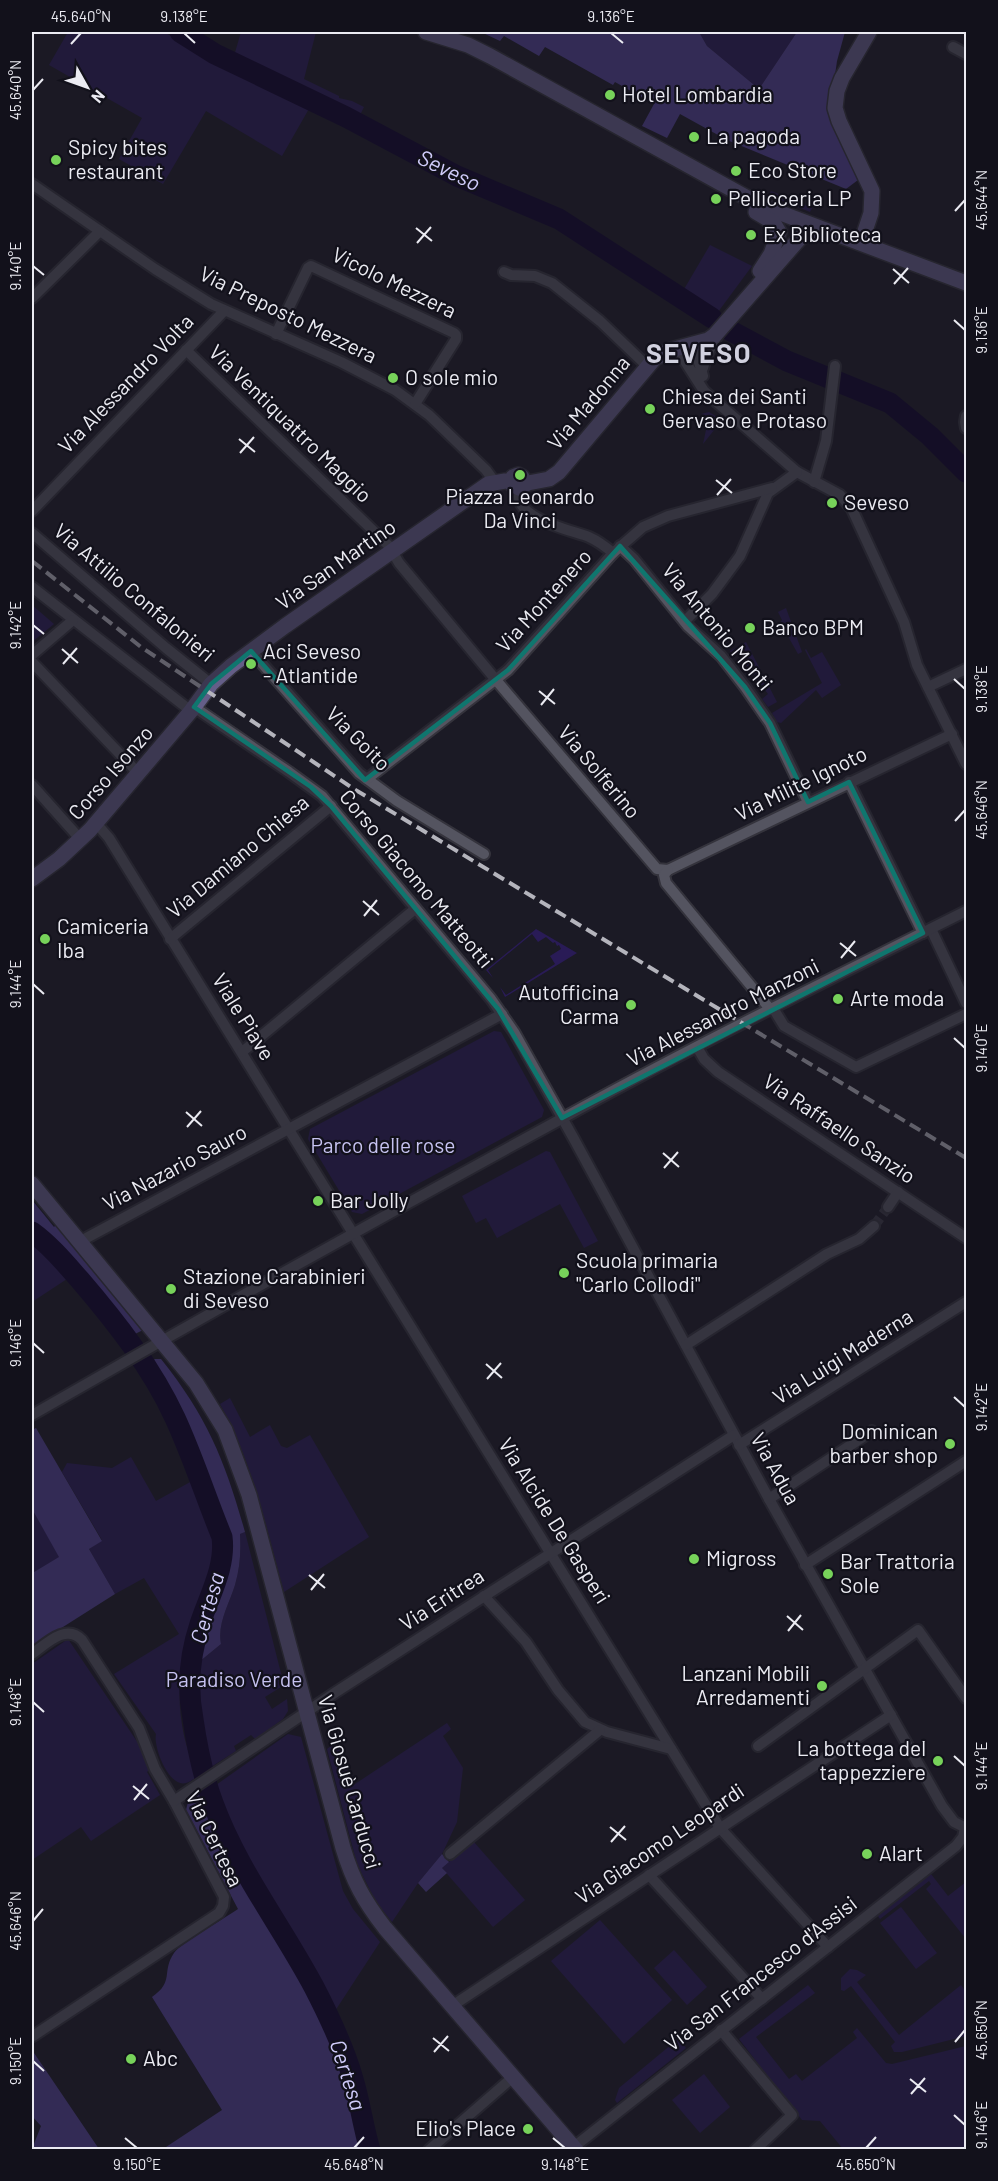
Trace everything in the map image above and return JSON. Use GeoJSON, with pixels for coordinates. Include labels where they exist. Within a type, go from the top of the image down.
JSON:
{"type":"FeatureCollection","features":[{"type":"Feature","properties":{"kind":"street"},"geometry":{"type":"LineString","coordinates":[[426,32],[468,45],[490,56],[757,203],[966,283]]}},
{"type":"Feature","properties":{"kind":"street"},"geometry":{"type":"LineString","coordinates":[[861,243],[871,213],[872,191],[834,108],[842,78],[868,32]]}},
{"type":"Feature","properties":{"kind":"street"},"geometry":{"type":"LineString","coordinates":[[953,47],[966,54]]}},
{"type":"Feature","properties":{"kind":"street"},"geometry":{"type":"LineString","coordinates":[[697,171],[713,188],[773,222],[779,234]]}},
{"type":"Feature","properties":{"kind":"street","name":"Via Preposto Mezzera"},"geometry":{"type":"LineString","coordinates":[[32,184],[155,268],[224,311],[379,381],[415,404],[509,481]]}},
{"type":"Feature","properties":{"kind":"street"},"geometry":{"type":"LineString","coordinates":[[700,377],[707,354],[721,325],[766,263],[779,234],[780,226],[788,218],[800,223],[802,230],[795,242]]}},
{"type":"Feature","properties":{"kind":"street"},"geometry":{"type":"LineString","coordinates":[[652,361],[691,344],[709,339],[795,242],[812,230],[829,231]]}},
{"type":"Feature","properties":{"kind":"street"},"geometry":{"type":"LineString","coordinates":[[32,298],[100,231]]}},
{"type":"Feature","properties":{"kind":"street","name":"Vicolo Mezzera"},"geometry":{"type":"LineString","coordinates":[[276,334],[311,266],[454,333],[456,339],[415,404]]}},
{"type":"Feature","properties":{"kind":"street"},"geometry":{"type":"LineString","coordinates":[[504,272],[511,275],[536,276],[552,283],[652,361]]}},
{"type":"Feature","properties":{"kind":"street","name":"Via Alessandro Volta"},"geometry":{"type":"LineString","coordinates":[[32,511],[224,311]]}},
{"type":"Feature","properties":{"kind":"street"},"geometry":{"type":"LineString","coordinates":[[691,344],[682,349],[681,355],[700,377],[704,388],[711,396],[797,472],[840,495],[852,508],[904,622],[913,654],[966,764]]}},
{"type":"Feature","properties":{"kind":"street","name":"Via Ventiquattro Maggio"},"geometry":{"type":"LineString","coordinates":[[186,350],[392,551]]}},
{"type":"Feature","properties":{"kind":"street"},"geometry":{"type":"LineString","coordinates":[[652,361],[666,354],[672,355],[700,377]]}},
{"type":"Feature","properties":{"kind":"street","name":"Via Madonna"},"geometry":{"type":"LineString","coordinates":[[509,481],[542,481],[553,477],[590,438],[652,361]]}},
{"type":"Feature","properties":{"kind":"street"},"geometry":{"type":"LineString","coordinates":[[814,482],[826,441],[835,366]]}},
{"type":"Feature","properties":{"kind":"street"},"geometry":{"type":"LineString","coordinates":[[966,416],[964,422],[966,428]]}},
{"type":"Feature","properties":{"kind":"street"},"geometry":{"type":"LineString","coordinates":[[684,621],[712,594],[733,566],[747,542],[763,500],[772,488],[797,472]]}},
{"type":"Feature","properties":{"kind":"street","name":"Via San Martino"},"geometry":{"type":"LineString","coordinates":[[211,684],[251,651],[392,551],[509,481]]}},
{"type":"Feature","properties":{"kind":"street","name":"Via Antonio Monti"},"geometry":{"type":"LineString","coordinates":[[509,481],[519,492],[520,500],[529,513],[569,532],[591,538],[634,559],[684,621],[721,656],[765,715],[808,802]]}},
{"type":"Feature","properties":{"kind":"street","name":"Via Montenero"},"geometry":{"type":"LineString","coordinates":[[367,779],[496,680],[519,658],[617,550],[652,522],[772,488]]}},
{"type":"Feature","properties":{"kind":"street","name":"Via Attilio Confalonieri"},"geometry":{"type":"LineString","coordinates":[[32,533],[211,684]]}},
{"type":"Feature","properties":{"kind":"street","name":"Via Solferino"},"geometry":{"type":"LineString","coordinates":[[392,551],[496,680],[653,867],[662,871],[668,870]]}},
{"type":"Feature","properties":{"kind":"street","name":"Corso Giacomo Matteotti"},"geometry":{"type":"LineString","coordinates":[[32,587],[193,709],[311,787],[331,806],[502,1014],[562,1118]]}},
{"type":"Feature","properties":{"kind":"street"},"geometry":{"type":"LineString","coordinates":[[32,655],[73,620]]}},
{"type":"Feature","properties":{"kind":"street","name":"Via Goito"},"geometry":{"type":"LineString","coordinates":[[251,651],[359,773],[397,801],[484,854]]}},
{"type":"Feature","properties":{"kind":"street"},"geometry":{"type":"LineString","coordinates":[[32,662],[138,773]]}},
{"type":"Feature","properties":{"kind":"street"},"geometry":{"type":"LineString","coordinates":[[928,687],[966,669]]}},
{"type":"Feature","properties":{"kind":"street","name":"Corso Isonzo"},"geometry":{"type":"LineString","coordinates":[[32,879],[81,840],[193,709],[211,684]]}},
{"type":"Feature","properties":{"kind":"street","name":"Via Milite Ignoto"},"geometry":{"type":"LineString","coordinates":[[668,870],[952,734]]}},
{"type":"Feature","properties":{"kind":"street"},"geometry":{"type":"LineString","coordinates":[[849,782],[966,1003]]}},
{"type":"Feature","properties":{"kind":"street"},"geometry":{"type":"LineString","coordinates":[[32,785],[81,840]]}},
{"type":"Feature","properties":{"kind":"street","name":"Via Damiano Chiesa"},"geometry":{"type":"LineString","coordinates":[[170,939],[331,806]]}},
{"type":"Feature","properties":{"kind":"street","name":"Viale Piave"},"geometry":{"type":"LineString","coordinates":[[96,823],[109,838],[354,1234]]}},
{"type":"Feature","properties":{"kind":"street"},"geometry":{"type":"LineString","coordinates":[[668,870],[664,875],[666,883],[784,1026],[856,1067],[966,1014]]}},
{"type":"Feature","properties":{"kind":"street"},"geometry":{"type":"LineString","coordinates":[[242,1052],[414,909]]}},
{"type":"Feature","properties":{"kind":"street","name":"Via Alessandro Manzoni"},"geometry":{"type":"LineString","coordinates":[[32,1414],[363,1227],[562,1118],[966,911]]}},
{"type":"Feature","properties":{"kind":"street","name":"Via Nazario Sauro"},"geometry":{"type":"LineString","coordinates":[[79,1242],[502,1014]]}},
{"type":"Feature","properties":{"kind":"street","name":"Via Raffaello Sanzio"},"geometry":{"type":"LineString","coordinates":[[697,1047],[704,1059],[718,1072],[966,1238]]}},
{"type":"Feature","properties":{"kind":"street","name":"Via Adua"},"geometry":{"type":"LineString","coordinates":[[562,1118],[805,1565],[948,1816],[956,1824],[966,1828]]}},
{"type":"Feature","properties":{"kind":"street","name":"Via Giosuè Carducci"},"geometry":{"type":"LineString","coordinates":[[32,1184],[161,1341],[208,1401],[225,1430],[249,1495],[350,1871],[358,1890],[386,1928],[573,2149]]}},
{"type":"Feature","properties":{"kind":"street"},"geometry":{"type":"LineString","coordinates":[[888,1207],[898,1192]]}},
{"type":"Feature","properties":{"kind":"street"},"geometry":{"type":"LineString","coordinates":[[686,1345],[827,1254],[859,1239],[874,1226]]}},
{"type":"Feature","properties":{"kind":"street","name":"Via Alcide De Gasperi"},"geometry":{"type":"LineString","coordinates":[[354,1234],[720,1828],[828,1947]]}},
{"type":"Feature","properties":{"kind":"street","name":"Via Luigi Maderna"},"geometry":{"type":"LineString","coordinates":[[736,1440],[966,1302]]}},
{"type":"Feature","properties":{"kind":"street"},"geometry":{"type":"LineString","coordinates":[[769,1499],[872,1431]]}},
{"type":"Feature","properties":{"kind":"street","name":"Via Eritrea"},"geometry":{"type":"LineString","coordinates":[[174,1801],[484,1596],[736,1440]]}},
{"type":"Feature","properties":{"kind":"street"},"geometry":{"type":"LineString","coordinates":[[805,1565],[966,1461]]}},
{"type":"Feature","properties":{"kind":"street"},"geometry":{"type":"LineString","coordinates":[[484,1596],[530,1647],[578,1716],[600,1730],[671,1749]]}},
{"type":"Feature","properties":{"kind":"street"},"geometry":{"type":"LineString","coordinates":[[758,1746],[918,1630],[966,1698]]}},
{"type":"Feature","properties":{"kind":"street","name":"Via Certesa"},"geometry":{"type":"LineString","coordinates":[[32,1654],[61,1635],[70,1633],[78,1636],[134,1720],[155,1769],[224,1897],[219,1913],[33,2036]]}},
{"type":"Feature","properties":{"kind":"street","name":"Via Giacomo Leopardi"},"geometry":{"type":"LineString","coordinates":[[452,2006],[891,1715]]}},
{"type":"Feature","properties":{"kind":"street"},"geometry":{"type":"LineString","coordinates":[[450,1854],[600,1730]]}},
{"type":"Feature","properties":{"kind":"street","name":"Via San Francesco d'Assisi"},"geometry":{"type":"LineString","coordinates":[[573,2149],[958,1844],[966,1828]]}},
{"type":"Feature","properties":{"kind":"street"},"geometry":{"type":"LineString","coordinates":[[649,1875],[762,1999]]}},
{"type":"Feature","properties":{"kind":"street"},"geometry":{"type":"LineString","coordinates":[[721,2030],[792,2115],[755,2150]]}},
{"type":"Feature","properties":{"kind":"street"},"geometry":{"type":"LineString","coordinates":[[429,2150],[513,2077]]}},
{"type":"Feature","properties":{"kind":"highlighted area"},"geometry":{"type":"Polygon","coordinates":[[[620,546],[745,687],[770,723],[808,802],[849,782],[923,933],[562,1118],[498,1009],[331,806],[311,787],[194,707],[211,684],[251,651],[365,780],[508,670],[620,546]]]}},
{"type":"Feature","properties":{"kind":"green space"},"geometry":{"type":"Polygon","coordinates":[[[68,32],[164,32],[215,62],[310,107],[282,156],[206,111],[163,184],[119,159],[142,118],[49,65],[68,32]]]}},
{"type":"Feature","properties":{"kind":"green space"},"geometry":{"type":"Polygon","coordinates":[[[241,32],[316,32],[304,79],[339,98],[364,107],[360,115],[234,56],[241,32]]]}},
{"type":"Feature","properties":{"kind":"green space"},"geometry":{"type":"Polygon","coordinates":[[[699,32],[797,32],[759,89],[707,46],[699,32]]]}},
{"type":"Feature","properties":{"kind":"green space"},"geometry":{"type":"Polygon","coordinates":[[[771,191],[812,208],[810,212],[769,195],[771,191]]]}},
{"type":"Feature","properties":{"kind":"green space"},"geometry":{"type":"Polygon","coordinates":[[[710,245],[752,266],[718,312],[683,291],[710,245]]]}},
{"type":"Feature","properties":{"kind":"green space"},"geometry":{"type":"Polygon","coordinates":[[[709,412],[722,420],[703,444],[709,416],[701,414],[709,412]]]}},
{"type":"Feature","properties":{"kind":"green space"},"geometry":{"type":"Polygon","coordinates":[[[32,605],[54,624],[32,642],[32,605]]]}},
{"type":"Feature","properties":{"kind":"green space"},"geometry":{"type":"Polygon","coordinates":[[[786,608],[802,652],[798,654],[780,622],[782,620],[778,612],[786,608]]]}},
{"type":"Feature","properties":{"kind":"green space"},"geometry":{"type":"Polygon","coordinates":[[[746,642],[777,702],[768,707],[762,699],[768,694],[737,652],[732,654],[730,651],[746,642]]]}},
{"type":"Feature","properties":{"kind":"green space"},"geometry":{"type":"Polygon","coordinates":[[[806,649],[811,658],[822,652],[841,685],[822,698],[816,690],[781,723],[777,722],[772,713],[822,683],[806,649]]]}},
{"type":"Feature","properties":{"kind":"green space"},"geometry":{"type":"Polygon","coordinates":[[[536,929],[577,953],[505,997],[500,987],[506,995],[555,964],[550,956],[561,949],[559,945],[557,946],[555,942],[553,943],[546,937],[538,942],[532,934],[488,970],[493,978],[486,970],[536,929]]]}},
{"type":"Feature","properties":{"kind":"green space","name":"Parco delle rose"},"geometry":{"type":"Polygon","coordinates":[[[494,1031],[501,1032],[544,1110],[542,1117],[362,1214],[352,1212],[308,1139],[310,1129],[494,1031]]]}},
{"type":"Feature","properties":{"kind":"green space"},"geometry":{"type":"Polygon","coordinates":[[[546,1151],[550,1152],[598,1241],[584,1248],[560,1204],[497,1238],[486,1218],[476,1223],[462,1196],[546,1151]]]}},
{"type":"Feature","properties":{"kind":"green space"},"geometry":{"type":"Polygon","coordinates":[[[32,1237],[70,1277],[32,1302],[32,1237]]]}},
{"type":"Feature","properties":{"kind":"green space"},"geometry":{"type":"Polygon","coordinates":[[[230,1398],[250,1437],[270,1425],[281,1446],[287,1448],[310,1435],[369,1537],[284,1592],[250,1472],[220,1404],[230,1398]]]}},
{"type":"Feature","properties":{"kind":"green space"},"geometry":{"type":"Polygon","coordinates":[[[131,1457],[156,1501],[192,1481],[210,1521],[216,1541],[216,1563],[190,1631],[180,1675],[182,1727],[198,1776],[186,1783],[180,1783],[168,1773],[157,1748],[156,1734],[114,1674],[179,1634],[144,1578],[115,1594],[89,1549],[102,1540],[62,1472],[67,1463],[112,1468],[131,1457]]]}},
{"type":"Feature","properties":{"kind":"green space"},"geometry":{"type":"Polygon","coordinates":[[[32,1509],[60,1557],[34,1572],[32,1568],[32,1509]]]}},
{"type":"Feature","properties":{"kind":"green space","name":"Paradiso Verde"},"geometry":{"type":"Polygon","coordinates":[[[245,1532],[284,1685],[265,1697],[272,1709],[287,1699],[288,1711],[283,1719],[255,1739],[251,1735],[234,1746],[236,1751],[211,1767],[200,1715],[199,1662],[221,1644],[222,1622],[238,1572],[240,1534],[245,1532]]]}},
{"type":"Feature","properties":{"kind":"green space"},"geometry":{"type":"Polygon","coordinates":[[[68,1639],[138,1743],[149,1770],[147,1772],[160,1795],[91,1841],[81,1827],[32,1860],[32,1664],[68,1639]]]}},
{"type":"Feature","properties":{"kind":"green space"},"geometry":{"type":"Polygon","coordinates":[[[447,1723],[451,1729],[443,1736],[463,1768],[457,1822],[442,1854],[418,1883],[392,1922],[376,1902],[357,1864],[327,1749],[339,1740],[352,1786],[447,1723]]]}},
{"type":"Feature","properties":{"kind":"green space"},"geometry":{"type":"Polygon","coordinates":[[[288,1734],[301,1737],[343,1891],[353,1909],[380,1942],[335,2011],[255,1872],[227,1815],[216,1785],[288,1734]]]}},
{"type":"Feature","properties":{"kind":"green space"},"geometry":{"type":"Polygon","coordinates":[[[473,1841],[525,1900],[493,1927],[442,1868],[473,1841]]]}},
{"type":"Feature","properties":{"kind":"green space"},"geometry":{"type":"Polygon","coordinates":[[[931,1874],[948,1896],[966,1882],[966,1939],[926,1889],[931,1884],[929,1881],[880,1919],[878,1916],[931,1874]]]}},
{"type":"Feature","properties":{"kind":"green space"},"geometry":{"type":"Polygon","coordinates":[[[901,1907],[937,1953],[916,1969],[880,1923],[901,1907]]]}},
{"type":"Feature","properties":{"kind":"green space"},"geometry":{"type":"Polygon","coordinates":[[[600,1920],[672,2000],[624,2044],[551,1961],[600,1920]]]}},
{"type":"Feature","properties":{"kind":"green space"},"geometry":{"type":"Polygon","coordinates":[[[674,1950],[707,1987],[687,2005],[654,1968],[674,1950]]]}},
{"type":"Feature","properties":{"kind":"green space"},"geometry":{"type":"Polygon","coordinates":[[[850,1969],[866,1975],[857,1982],[899,2035],[961,1985],[966,1992],[966,2036],[894,2052],[891,2046],[895,2042],[851,1986],[844,1991],[841,1990],[841,1978],[850,1969]]]}},
{"type":"Feature","properties":{"kind":"green space"},"geometry":{"type":"Polygon","coordinates":[[[808,1985],[815,1993],[756,2037],[789,2079],[796,2074],[802,2081],[857,2038],[853,2032],[857,2028],[886,2063],[892,2064],[966,2046],[966,2149],[843,2149],[820,2121],[802,2120],[739,2039],[808,1985]]]}},
{"type":"Feature","properties":{"kind":"green space"},"geometry":{"type":"Polygon","coordinates":[[[678,2039],[686,2048],[617,2103],[615,2100],[619,2088],[678,2039]]]}},
{"type":"Feature","properties":{"kind":"green space"},"geometry":{"type":"Polygon","coordinates":[[[704,2074],[730,2107],[700,2133],[672,2100],[704,2074]]]}},
{"type":"Feature","properties":{"kind":"shaded area"},"geometry":{"type":"Polygon","coordinates":[[[481,32],[699,32],[707,46],[759,89],[797,32],[845,32],[835,75],[829,89],[827,112],[862,177],[846,189],[727,140],[680,114],[667,138],[642,126],[654,104],[615,82],[613,85],[545,47],[539,56],[504,36],[500,41],[481,32]]]}},
{"type":"Feature","properties":{"kind":"shaded area"},"geometry":{"type":"Polygon","coordinates":[[[32,1200],[54,1227],[56,1225],[143,1330],[133,1335],[70,1260],[32,1226],[32,1200]]]}},
{"type":"Feature","properties":{"kind":"shaded area"},"geometry":{"type":"Polygon","coordinates":[[[161,1359],[203,1421],[230,1483],[245,1532],[240,1534],[238,1572],[222,1622],[221,1644],[199,1662],[208,1623],[228,1566],[230,1541],[187,1428],[172,1397],[148,1363],[161,1359]]]}},
{"type":"Feature","properties":{"kind":"shaded area"},"geometry":{"type":"Polygon","coordinates":[[[36,1428],[102,1541],[89,1549],[115,1594],[33,1646],[32,1568],[34,1572],[59,1557],[32,1509],[32,1430],[36,1428]]]}},
{"type":"Feature","properties":{"kind":"shaded area"},"geometry":{"type":"Polygon","coordinates":[[[204,1792],[211,1816],[234,1860],[328,2027],[342,2061],[354,2103],[362,2149],[163,2149],[222,2110],[152,1997],[166,1981],[170,1960],[178,1948],[238,1909],[186,1810],[188,1802],[204,1792]]]}},
{"type":"Feature","properties":{"kind":"shaded area"},"geometry":{"type":"Polygon","coordinates":[[[442,1854],[449,1862],[442,1868],[447,1873],[426,1892],[418,1883],[442,1854]]]}},
{"type":"Feature","properties":{"kind":"shaded area"},"geometry":{"type":"Polygon","coordinates":[[[32,2050],[99,2149],[32,2149],[41,2126],[32,2116],[32,2050]]]}},
{"type":"Feature","properties":{"kind":"waterway","name":"Seveso"},"geometry":{"type":"LineString","coordinates":[[180,32],[215,54],[346,117],[457,176],[559,219],[712,318]]}},
{"type":"Feature","properties":{"kind":"waterway","name":"Seveso"},"geometry":{"type":"LineString","coordinates":[[731,331],[787,361],[890,403],[930,436],[966,472]]}},
{"type":"Feature","properties":{"kind":"waterway","name":"Certesa"},"geometry":{"type":"LineString","coordinates":[[32,1232],[57,1254],[93,1296],[120,1329],[156,1381],[182,1433],[222,1537],[222,1559],[200,1624],[190,1671],[191,1707],[206,1782],[234,1851],[301,1964],[336,2032],[353,2079],[370,2150]]}},
{"type":"Feature","properties":{"kind":"tunnel"},"geometry":{"type":"LineString","coordinates":[[874,1226],[888,1207]]}},
{"type":"Feature","properties":{"kind":"railway"},"geometry":{"type":"LineString","coordinates":[[32,561],[141,647],[354,789],[966,1158]]}},
{"type":"Feature","properties":{"kind":"place","name":"Hotel Lombardia"},"geometry":{"type":"Point","coordinates":[610,95]}},
{"type":"Feature","properties":{"kind":"place","name":"La pagoda"},"geometry":{"type":"Point","coordinates":[694,137]}},
{"type":"Feature","properties":{"kind":"place","name":"Spicy bites restaurant"},"geometry":{"type":"Point","coordinates":[56,160]}},
{"type":"Feature","properties":{"kind":"place","name":"Eco Store"},"geometry":{"type":"Point","coordinates":[736,171]}},
{"type":"Feature","properties":{"kind":"place","name":"Pellicceria LP"},"geometry":{"type":"Point","coordinates":[716,199]}},
{"type":"Feature","properties":{"kind":"place","name":"Ex Biblioteca"},"geometry":{"type":"Point","coordinates":[751,235]}},
{"type":"Feature","properties":{"kind":"place","name":"O sole mio"},"geometry":{"type":"Point","coordinates":[393,378]}},
{"type":"Feature","properties":{"kind":"place","name":"Chiesa dei Santi Gervaso e Protaso"},"geometry":{"type":"Point","coordinates":[650,409]}},
{"type":"Feature","properties":{"kind":"place","name":"Piazza Leonardo Da Vinci"},"geometry":{"type":"Point","coordinates":[520,475]}},
{"type":"Feature","properties":{"kind":"place","name":"Seveso"},"geometry":{"type":"Point","coordinates":[832,503]}},
{"type":"Feature","properties":{"kind":"place","name":"Banco BPM"},"geometry":{"type":"Point","coordinates":[750,628]}},
{"type":"Feature","properties":{"kind":"place","name":"Aci Seveso - Atlantide"},"geometry":{"type":"Point","coordinates":[251,664]}},
{"type":"Feature","properties":{"kind":"place","name":"Camiceria Iba"},"geometry":{"type":"Point","coordinates":[45,939]}},
{"type":"Feature","properties":{"kind":"place","name":"Arte moda"},"geometry":{"type":"Point","coordinates":[838,999]}},
{"type":"Feature","properties":{"kind":"place","name":"Autofficina Carma"},"geometry":{"type":"Point","coordinates":[631,1005]}},
{"type":"Feature","properties":{"kind":"place","name":"Bar Jolly"},"geometry":{"type":"Point","coordinates":[318,1201]}},
{"type":"Feature","properties":{"kind":"place","name":"Scuola primaria \"Carlo Collodi\""},"geometry":{"type":"Point","coordinates":[564,1273]}},
{"type":"Feature","properties":{"kind":"place","name":"Stazione Carabinieri di Seveso"},"geometry":{"type":"Point","coordinates":[171,1289]}},
{"type":"Feature","properties":{"kind":"place","name":"Dominican barber shop"},"geometry":{"type":"Point","coordinates":[950,1444]}},
{"type":"Feature","properties":{"kind":"place","name":"Migross"},"geometry":{"type":"Point","coordinates":[694,1559]}},
{"type":"Feature","properties":{"kind":"place","name":"Bar Trattoria Sole"},"geometry":{"type":"Point","coordinates":[828,1574]}},
{"type":"Feature","properties":{"kind":"place","name":"Lanzani Mobili Arredamenti"},"geometry":{"type":"Point","coordinates":[822,1686]}},
{"type":"Feature","properties":{"kind":"place","name":"La bottega del tappezziere"},"geometry":{"type":"Point","coordinates":[938,1761]}},
{"type":"Feature","properties":{"kind":"place","name":"Alart"},"geometry":{"type":"Point","coordinates":[867,1854]}},
{"type":"Feature","properties":{"kind":"place","name":"Abc"},"geometry":{"type":"Point","coordinates":[131,2059]}},
{"type":"Feature","properties":{"kind":"place","name":"Elio's Place"},"geometry":{"type":"Point","coordinates":[528,2129]}},
{"type":"Feature","properties":{"kind":"district","name":"SEVESO"},"geometry":{"type":"Point","coordinates":[699,354]}}]}
